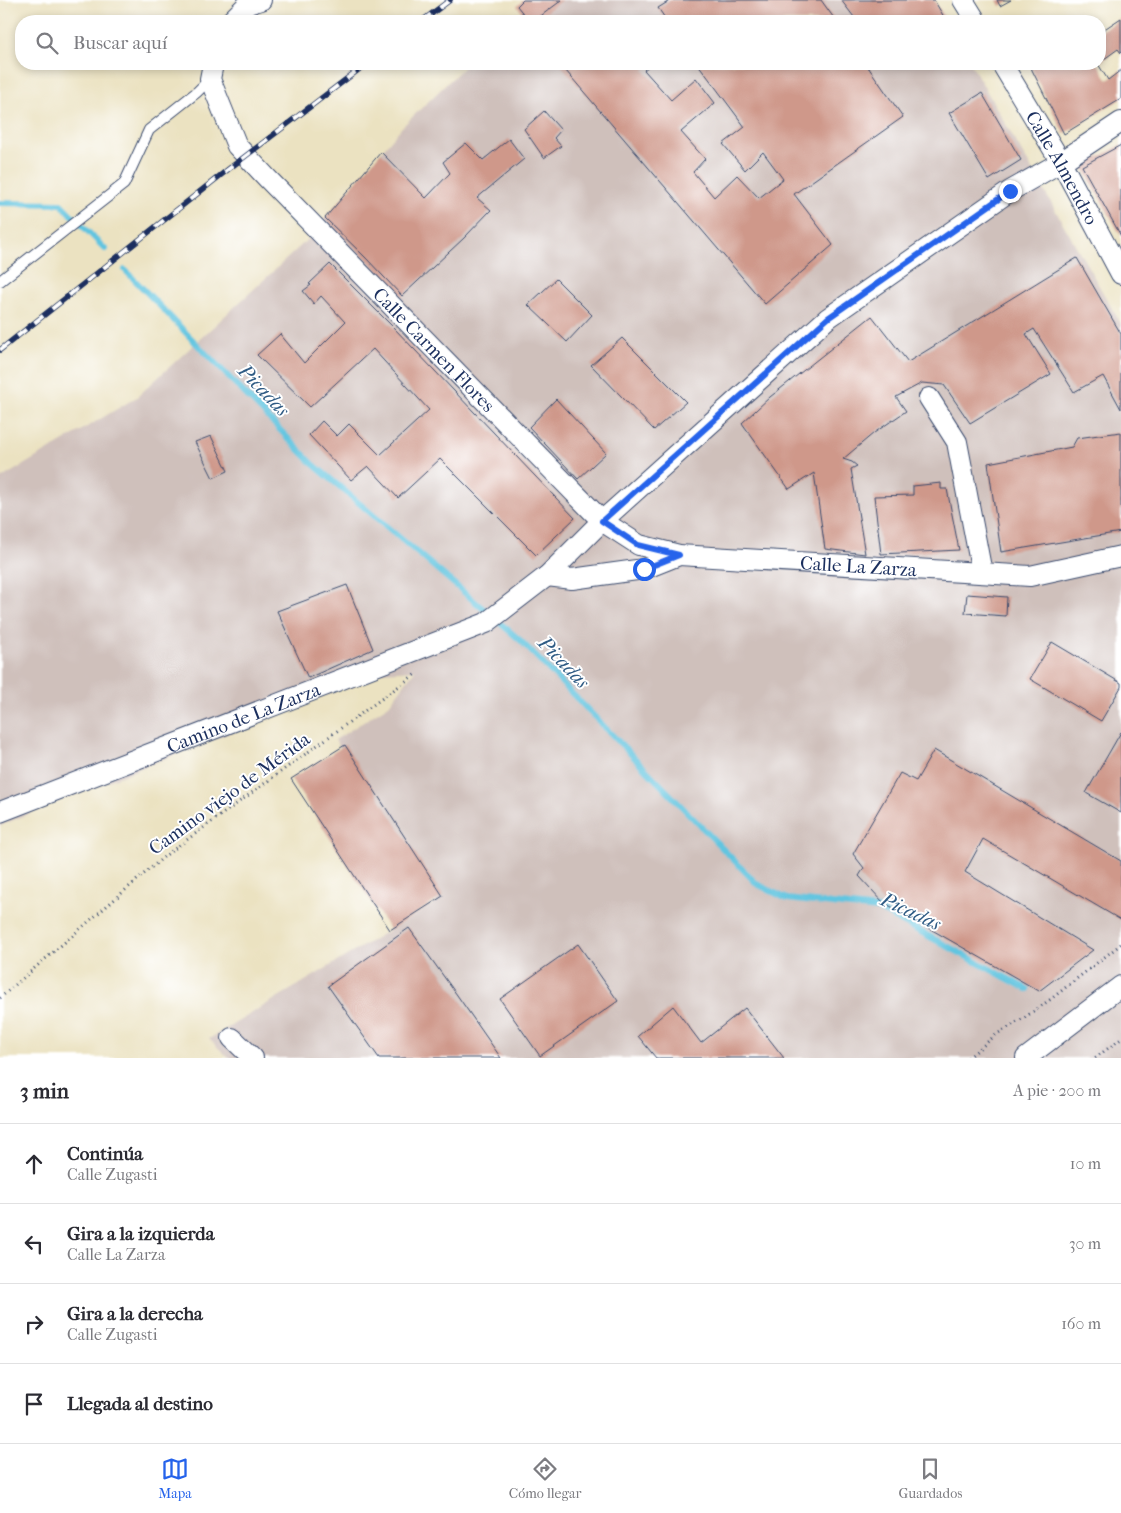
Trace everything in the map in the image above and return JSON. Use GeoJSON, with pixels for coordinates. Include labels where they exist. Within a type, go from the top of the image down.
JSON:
{"type":"FeatureCollection","features":[{"type":"Feature","properties":{"kind":"street"},"geometry":{"type":"LineString","coordinates":[[237,15],[248,4],[261,0]]}},
{"type":"Feature","properties":{"kind":"street"},"geometry":{"type":"LineString","coordinates":[[963,0],[972,15]]}},
{"type":"Feature","properties":{"kind":"street","name":"Calle Almendro"},"geometry":{"type":"LineString","coordinates":[[1006,70],[1061,162],[1121,274]]}},
{"type":"Feature","properties":{"kind":"street","name":"Calle Carmen Flores"},"geometry":{"type":"LineString","coordinates":[[212,72],[238,146],[602,521]]}},
{"type":"Feature","properties":{"kind":"street","name":"Camino de La Zarza"},"geometry":{"type":"LineString","coordinates":[[0,812],[486,623],[548,576],[602,521],[828,318],[1010,191],[1061,162],[1121,122]]}},
{"type":"Feature","properties":{"kind":"street"},"geometry":{"type":"LineString","coordinates":[[929,398],[957,442],[982,573]]}},
{"type":"Feature","properties":{"kind":"street","name":"Calle La Zarza"},"geometry":{"type":"LineString","coordinates":[[602,521],[638,545],[679,555],[1030,576],[1121,556]]}},
{"type":"Feature","properties":{"kind":"street"},"geometry":{"type":"LineString","coordinates":[[548,576],[572,579],[644,569],[679,555]]}},
{"type":"Feature","properties":{"kind":"street"},"geometry":{"type":"LineString","coordinates":[[1026,1058],[1121,986]]}},
{"type":"Feature","properties":{"kind":"street"},"geometry":{"type":"LineString","coordinates":[[232,1038],[253,1058]]}},
{"type":"Feature","properties":{"kind":"lane"},"geometry":{"type":"LineString","coordinates":[[0,281],[124,184],[149,130],[197,92],[212,72]]}},
{"type":"Feature","properties":{"kind":"path","name":"Camino viejo de Mérida"},"geometry":{"type":"LineString","coordinates":[[0,998],[166,854],[422,670]]}},
{"type":"Feature","properties":{"kind":"path"},"geometry":{"type":"LineString","coordinates":[[968,1058],[997,1034],[1051,999],[1121,944]]}},
{"type":"Feature","properties":{"kind":"path"},"geometry":{"type":"LineString","coordinates":[[1095,1058],[1121,1039]]}},
{"type":"Feature","properties":{"kind":"shaded area"},"geometry":{"type":"Polygon","coordinates":[[[534,0],[934,0],[943,15],[518,15],[534,0]]]}},
{"type":"Feature","properties":{"kind":"shaded area"},"geometry":{"type":"Polygon","coordinates":[[[461,70],[974,70],[1121,324],[1121,1058],[229,1058],[209,1039],[436,902],[335,740],[389,705],[415,670],[382,672],[0,826],[0,479],[137,397],[307,240],[402,127],[461,70]]]}},
{"type":"Feature","properties":{"kind":"building"},"geometry":{"type":"Polygon","coordinates":[[[523,0],[562,0],[542,15],[524,15],[517,6],[523,0]]]}},
{"type":"Feature","properties":{"kind":"building"},"geometry":{"type":"Polygon","coordinates":[[[671,0],[821,0],[832,15],[663,15],[658,8],[671,0]]]}},
{"type":"Feature","properties":{"kind":"building"},"geometry":{"type":"Polygon","coordinates":[[[841,0],[934,0],[943,15],[852,15],[841,0]]]}},
{"type":"Feature","properties":{"kind":"building"},"geometry":{"type":"Polygon","coordinates":[[[997,0],[1011,0],[1000,6],[997,0]]]}},
{"type":"Feature","properties":{"kind":"building"},"geometry":{"type":"Polygon","coordinates":[[[1121,18],[1121,53],[1118,49],[1106,58],[1106,28],[1121,18]]]}},
{"type":"Feature","properties":{"kind":"building"},"geometry":{"type":"Polygon","coordinates":[[[565,70],[644,70],[671,100],[696,78],[715,103],[681,132],[705,159],[693,172],[714,197],[737,175],[759,198],[783,179],[763,152],[745,170],[723,144],[745,127],[702,70],[870,70],[903,117],[794,194],[833,245],[765,304],[565,70]]]}},
{"type":"Feature","properties":{"kind":"building"},"geometry":{"type":"Polygon","coordinates":[[[1032,70],[1102,70],[1108,80],[1121,70],[1121,99],[1064,134],[1032,70]]]}},
{"type":"Feature","properties":{"kind":"building"},"geometry":{"type":"Polygon","coordinates":[[[982,93],[1021,160],[989,180],[949,113],[982,93]]]}},
{"type":"Feature","properties":{"kind":"building"},"geometry":{"type":"Polygon","coordinates":[[[544,111],[561,130],[554,138],[561,146],[544,158],[524,129],[544,111]]]}},
{"type":"Feature","properties":{"kind":"building"},"geometry":{"type":"Polygon","coordinates":[[[509,139],[524,159],[477,198],[491,210],[402,296],[325,218],[381,152],[426,198],[450,173],[443,162],[466,143],[483,160],[509,139]]]}},
{"type":"Feature","properties":{"kind":"building"},"geometry":{"type":"Polygon","coordinates":[[[1121,145],[1121,236],[1082,166],[1121,145]]]}},
{"type":"Feature","properties":{"kind":"building"},"geometry":{"type":"Polygon","coordinates":[[[1077,258],[1121,334],[1121,409],[1103,376],[1074,392],[1034,329],[1026,334],[1051,374],[970,423],[944,385],[922,383],[896,397],[906,411],[874,433],[843,459],[857,466],[851,469],[865,554],[825,549],[814,473],[789,489],[742,423],[770,397],[872,316],[908,362],[1077,258]]]}},
{"type":"Feature","properties":{"kind":"building"},"geometry":{"type":"Polygon","coordinates":[[[330,264],[394,328],[575,518],[536,555],[440,459],[398,498],[368,466],[351,480],[309,435],[322,421],[337,436],[349,424],[380,455],[429,410],[373,349],[310,407],[257,355],[280,334],[304,363],[345,322],[321,296],[314,304],[303,291],[330,264]]]}},
{"type":"Feature","properties":{"kind":"building"},"geometry":{"type":"Polygon","coordinates":[[[556,279],[592,315],[567,342],[528,305],[556,279]]]}},
{"type":"Feature","properties":{"kind":"building"},"geometry":{"type":"Polygon","coordinates":[[[622,338],[686,402],[654,430],[591,365],[622,338]]]}},
{"type":"Feature","properties":{"kind":"building"},"geometry":{"type":"Polygon","coordinates":[[[556,399],[606,453],[578,479],[529,427],[556,399]]]}},
{"type":"Feature","properties":{"kind":"building"},"geometry":{"type":"Polygon","coordinates":[[[1121,432],[1121,532],[1001,552],[988,463],[1072,447],[1077,438],[1121,432]]]}},
{"type":"Feature","properties":{"kind":"building"},"geometry":{"type":"Polygon","coordinates":[[[211,436],[228,471],[213,478],[195,442],[211,436]]]}},
{"type":"Feature","properties":{"kind":"building"},"geometry":{"type":"Polygon","coordinates":[[[941,483],[941,489],[947,489],[959,550],[881,554],[874,496],[913,495],[913,486],[941,483]]]}},
{"type":"Feature","properties":{"kind":"building"},"geometry":{"type":"Polygon","coordinates":[[[347,585],[373,649],[308,678],[277,611],[347,585]]]}},
{"type":"Feature","properties":{"kind":"building"},"geometry":{"type":"Polygon","coordinates":[[[967,594],[1007,597],[1006,616],[965,613],[967,594]]]}},
{"type":"Feature","properties":{"kind":"building"},"geometry":{"type":"Polygon","coordinates":[[[1052,642],[1121,683],[1121,687],[1101,721],[1030,679],[1052,642]]]}},
{"type":"Feature","properties":{"kind":"building"},"geometry":{"type":"Polygon","coordinates":[[[1121,732],[1121,813],[1086,793],[1121,732]]]}},
{"type":"Feature","properties":{"kind":"building"},"geometry":{"type":"Polygon","coordinates":[[[345,745],[443,896],[390,930],[291,779],[345,745]]]}},
{"type":"Feature","properties":{"kind":"building"},"geometry":{"type":"Polygon","coordinates":[[[934,750],[1121,861],[1121,920],[983,839],[965,872],[1093,950],[1039,991],[883,902],[859,876],[864,868],[853,854],[900,773],[916,781],[934,750]]]}},
{"type":"Feature","properties":{"kind":"building"},"geometry":{"type":"Polygon","coordinates":[[[409,928],[501,1058],[379,1058],[328,986],[409,928]]]}},
{"type":"Feature","properties":{"kind":"building"},"geometry":{"type":"Polygon","coordinates":[[[578,944],[618,1001],[540,1056],[500,999],[578,944]]]}},
{"type":"Feature","properties":{"kind":"building"},"geometry":{"type":"Polygon","coordinates":[[[673,1006],[701,1043],[745,1008],[784,1058],[656,1058],[638,1036],[673,1006]]]}},
{"type":"Feature","properties":{"kind":"waterway","name":"Picadas"},"geometry":{"type":"LineString","coordinates":[[0,203],[61,204],[105,249]]}},
{"type":"Feature","properties":{"kind":"waterway","name":"Picadas"},"geometry":{"type":"LineString","coordinates":[[125,270],[313,464],[520,640],[757,884],[787,899],[878,909],[1027,989]]}},
{"type":"Feature","properties":{"kind":"railway"},"geometry":{"type":"LineString","coordinates":[[430,15],[450,0]]}},
{"type":"Feature","properties":{"kind":"railway"},"geometry":{"type":"LineString","coordinates":[[0,350],[226,171],[358,70]]}},
{"type":"Feature","properties":{"kind":"route"},"geometry":{"type":"LineString","coordinates":[[644,569],[679,555],[638,545],[602,521],[828,318],[1010,191]]}}]}
